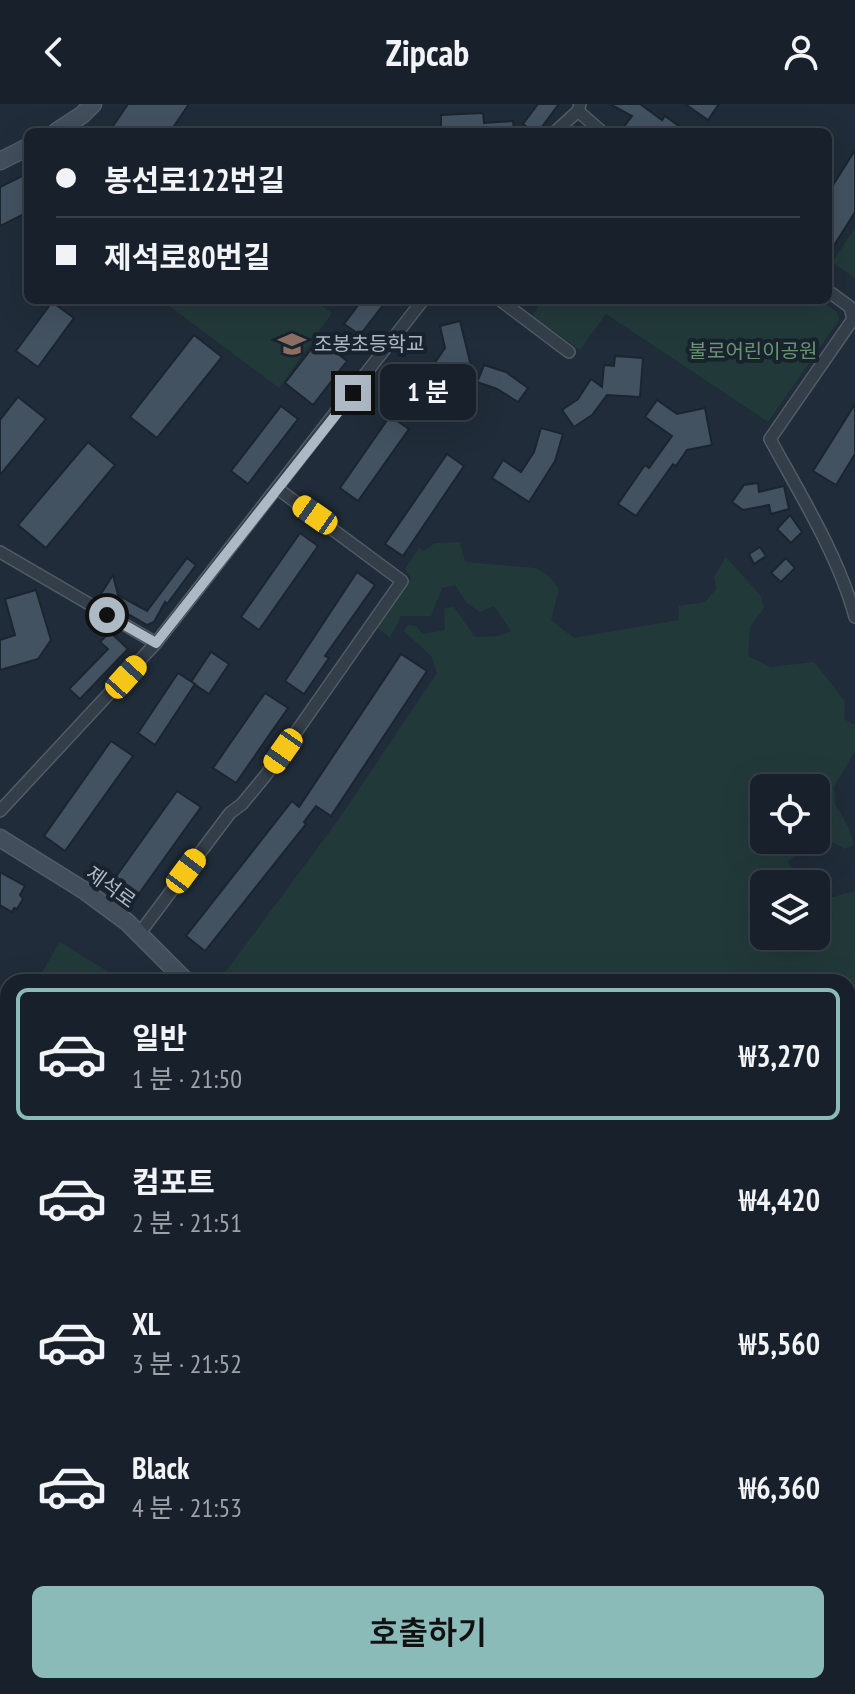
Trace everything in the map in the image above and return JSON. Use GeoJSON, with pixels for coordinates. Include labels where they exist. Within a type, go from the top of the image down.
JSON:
{"type":"FeatureCollection","features":[{"type":"Feature","properties":{"kind":"street"},"geometry":{"type":"LineString","coordinates":[[62,128],[93,104]]}},
{"type":"Feature","properties":{"kind":"street"},"geometry":{"type":"LineString","coordinates":[[559,128],[579,108],[598,128]]}},
{"type":"Feature","properties":{"kind":"street"},"geometry":{"type":"LineString","coordinates":[[0,161],[24,149]]}},
{"type":"Feature","properties":{"kind":"street"},"geometry":{"type":"LineString","coordinates":[[832,294],[850,307],[853,319],[770,439],[813,517],[849,596],[855,617]]}},
{"type":"Feature","properties":{"kind":"street"},"geometry":{"type":"LineString","coordinates":[[0,811],[156,643],[420,304]]}},
{"type":"Feature","properties":{"kind":"street"},"geometry":{"type":"LineString","coordinates":[[505,304],[569,352]]}},
{"type":"Feature","properties":{"kind":"street"},"geometry":{"type":"LineString","coordinates":[[139,934],[230,813],[242,804],[266,775],[402,581],[278,489]]}},
{"type":"Feature","properties":{"kind":"street"},"geometry":{"type":"LineString","coordinates":[[0,552],[156,643]]}},
{"type":"Feature","properties":{"kind":"street","name":"제석로"},"geometry":{"type":"LineString","coordinates":[[0,838],[97,900],[139,934],[179,974]]}},
{"type":"Feature","properties":{"kind":"green space"},"geometry":{"type":"Polygon","coordinates":[[[855,228],[855,278],[832,262],[855,228]]]}},
{"type":"Feature","properties":{"kind":"green space"},"geometry":{"type":"Polygon","coordinates":[[[166,304],[320,304],[332,313],[279,388],[166,304]]]}},
{"type":"Feature","properties":{"kind":"green space","name":"불로어린이공원"},"geometry":{"type":"Polygon","coordinates":[[[540,304],[826,304],[837,312],[839,320],[768,422],[606,314],[580,350],[532,316],[540,304]]]}},
{"type":"Feature","properties":{"kind":"green space"},"geometry":{"type":"Polygon","coordinates":[[[460,542],[465,562],[536,568],[550,577],[559,589],[551,620],[574,638],[678,620],[679,606],[705,602],[716,589],[714,577],[726,557],[761,596],[764,608],[750,627],[748,656],[771,667],[814,662],[845,701],[844,719],[855,725],[855,751],[834,787],[835,804],[849,828],[854,845],[845,849],[830,841],[830,774],[750,774],[750,854],[798,854],[787,862],[794,870],[750,870],[750,950],[830,950],[830,897],[855,891],[855,974],[224,974],[336,823],[437,673],[431,656],[404,631],[408,625],[416,626],[423,634],[445,630],[444,608],[454,607],[475,637],[498,636],[511,631],[494,606],[480,612],[467,603],[455,585],[442,588],[431,616],[401,616],[390,638],[377,628],[411,578],[405,569],[419,548],[424,551],[435,543],[460,542]]]}},
{"type":"Feature","properties":{"kind":"green space"},"geometry":{"type":"Polygon","coordinates":[[[60,942],[112,974],[41,974],[60,942]]]}},
{"type":"Feature","properties":{"kind":"building"},"geometry":{"type":"Polygon","coordinates":[[[128,104],[189,104],[173,128],[113,126],[128,104]]]}},
{"type":"Feature","properties":{"kind":"building"},"geometry":{"type":"Polygon","coordinates":[[[538,104],[559,104],[541,128],[528,128],[523,124],[538,104]]]}},
{"type":"Feature","properties":{"kind":"building"},"geometry":{"type":"Polygon","coordinates":[[[610,104],[640,104],[662,120],[665,116],[682,128],[623,128],[632,116],[610,104]]]}},
{"type":"Feature","properties":{"kind":"building"},"geometry":{"type":"Polygon","coordinates":[[[685,104],[719,104],[708,120],[685,104]]]}},
{"type":"Feature","properties":{"kind":"building"},"geometry":{"type":"Polygon","coordinates":[[[483,113],[484,123],[513,121],[514,128],[441,128],[441,115],[483,113]]]}},
{"type":"Feature","properties":{"kind":"building"},"geometry":{"type":"Polygon","coordinates":[[[855,150],[855,212],[832,249],[832,187],[855,150]]]}},
{"type":"Feature","properties":{"kind":"building"},"geometry":{"type":"Polygon","coordinates":[[[24,175],[24,214],[0,226],[0,187],[24,175]]]}},
{"type":"Feature","properties":{"kind":"building"},"geometry":{"type":"Polygon","coordinates":[[[51,304],[74,318],[38,367],[16,351],[51,304]]]}},
{"type":"Feature","properties":{"kind":"building"},"geometry":{"type":"Polygon","coordinates":[[[359,304],[384,304],[360,335],[344,324],[359,304]]]}},
{"type":"Feature","properties":{"kind":"building"},"geometry":{"type":"Polygon","coordinates":[[[460,321],[471,366],[453,371],[427,408],[411,397],[445,348],[440,326],[460,321]]]}},
{"type":"Feature","properties":{"kind":"building"},"geometry":{"type":"Polygon","coordinates":[[[194,335],[222,357],[157,438],[130,417],[194,335]]]}},
{"type":"Feature","properties":{"kind":"building"},"geometry":{"type":"Polygon","coordinates":[[[319,339],[347,361],[313,405],[285,383],[319,339]]]}},
{"type":"Feature","properties":{"kind":"building"},"geometry":{"type":"Polygon","coordinates":[[[615,356],[643,358],[640,397],[607,395],[592,415],[574,427],[562,410],[578,399],[591,379],[602,387],[604,365],[614,366],[615,356]]]}},
{"type":"Feature","properties":{"kind":"building"},"geometry":{"type":"Polygon","coordinates":[[[484,365],[506,372],[528,388],[518,402],[497,389],[477,382],[484,365]]]}},
{"type":"Feature","properties":{"kind":"building"},"geometry":{"type":"Polygon","coordinates":[[[18,397],[46,419],[0,475],[0,420],[18,397]]]}},
{"type":"Feature","properties":{"kind":"building"},"geometry":{"type":"Polygon","coordinates":[[[657,400],[677,414],[705,408],[712,445],[687,450],[676,466],[673,464],[636,516],[618,504],[645,465],[649,468],[672,436],[645,417],[657,400]]]}},
{"type":"Feature","properties":{"kind":"building"},"geometry":{"type":"Polygon","coordinates":[[[855,404],[855,454],[836,485],[813,471],[855,404]]]}},
{"type":"Feature","properties":{"kind":"building"},"geometry":{"type":"Polygon","coordinates":[[[281,406],[298,419],[248,484],[231,471],[281,406]]]}},
{"type":"Feature","properties":{"kind":"building"},"geometry":{"type":"Polygon","coordinates":[[[390,416],[409,429],[358,501],[340,488],[390,416]]]}},
{"type":"Feature","properties":{"kind":"building"},"geometry":{"type":"Polygon","coordinates":[[[541,428],[563,434],[555,461],[529,502],[492,478],[503,460],[521,472],[534,452],[541,428]]]}},
{"type":"Feature","properties":{"kind":"building"},"geometry":{"type":"Polygon","coordinates":[[[88,442],[115,465],[46,548],[18,525],[88,442]]]}},
{"type":"Feature","properties":{"kind":"building"},"geometry":{"type":"Polygon","coordinates":[[[447,454],[464,466],[403,556],[385,544],[447,454]]]}},
{"type":"Feature","properties":{"kind":"building"},"geometry":{"type":"Polygon","coordinates":[[[758,483],[759,492],[784,486],[789,509],[771,514],[769,505],[743,510],[732,502],[744,485],[758,483]]]}},
{"type":"Feature","properties":{"kind":"building"},"geometry":{"type":"Polygon","coordinates":[[[790,515],[802,532],[791,543],[777,529],[790,515]]]}},
{"type":"Feature","properties":{"kind":"building"},"geometry":{"type":"Polygon","coordinates":[[[300,533],[318,546],[259,630],[241,617],[300,533]]]}},
{"type":"Feature","properties":{"kind":"building"},"geometry":{"type":"Polygon","coordinates":[[[760,547],[766,556],[754,564],[749,554],[760,547]]]}},
{"type":"Feature","properties":{"kind":"building"},"geometry":{"type":"Polygon","coordinates":[[[187,558],[196,565],[167,604],[165,602],[154,622],[147,625],[99,597],[113,575],[118,595],[147,611],[187,558]]]}},
{"type":"Feature","properties":{"kind":"building"},"geometry":{"type":"Polygon","coordinates":[[[786,558],[795,568],[781,582],[771,573],[786,558]]]}},
{"type":"Feature","properties":{"kind":"building"},"geometry":{"type":"Polygon","coordinates":[[[357,572],[375,585],[325,656],[329,658],[304,694],[285,681],[357,572]]]}},
{"type":"Feature","properties":{"kind":"building"},"geometry":{"type":"Polygon","coordinates":[[[36,590],[51,640],[38,659],[0,670],[0,640],[15,635],[5,599],[36,590]]]}},
{"type":"Feature","properties":{"kind":"building"},"geometry":{"type":"Polygon","coordinates":[[[110,632],[128,649],[80,699],[69,689],[108,649],[100,642],[110,632]]]}},
{"type":"Feature","properties":{"kind":"building"},"geometry":{"type":"Polygon","coordinates":[[[211,652],[229,664],[209,694],[191,682],[211,652]]]}},
{"type":"Feature","properties":{"kind":"building"},"geometry":{"type":"Polygon","coordinates":[[[401,654],[427,671],[331,816],[316,806],[304,822],[306,824],[205,951],[186,936],[292,801],[299,807],[401,654]]]}},
{"type":"Feature","properties":{"kind":"building"},"geometry":{"type":"Polygon","coordinates":[[[178,673],[195,684],[155,745],[138,733],[178,673]]]}},
{"type":"Feature","properties":{"kind":"building"},"geometry":{"type":"Polygon","coordinates":[[[265,693],[288,708],[236,783],[213,768],[265,693]]]}},
{"type":"Feature","properties":{"kind":"building"},"geometry":{"type":"Polygon","coordinates":[[[111,741],[133,756],[65,851],[44,836],[111,741]]]}},
{"type":"Feature","properties":{"kind":"building"},"geometry":{"type":"Polygon","coordinates":[[[177,791],[201,807],[138,895],[115,878],[177,791]]]}},
{"type":"Feature","properties":{"kind":"building"},"geometry":{"type":"Polygon","coordinates":[[[0,872],[25,886],[20,895],[23,899],[12,912],[0,905],[0,872]]]}},
{"type":"Feature","properties":{"kind":"place","name":"조봉초등학교"},"geometry":{"type":"Point","coordinates":[292,344]}},
{"type":"Feature","properties":{"kind":"route"},"geometry":{"type":"LineString","coordinates":[[107,615],[156,643],[353,393]]}}]}
